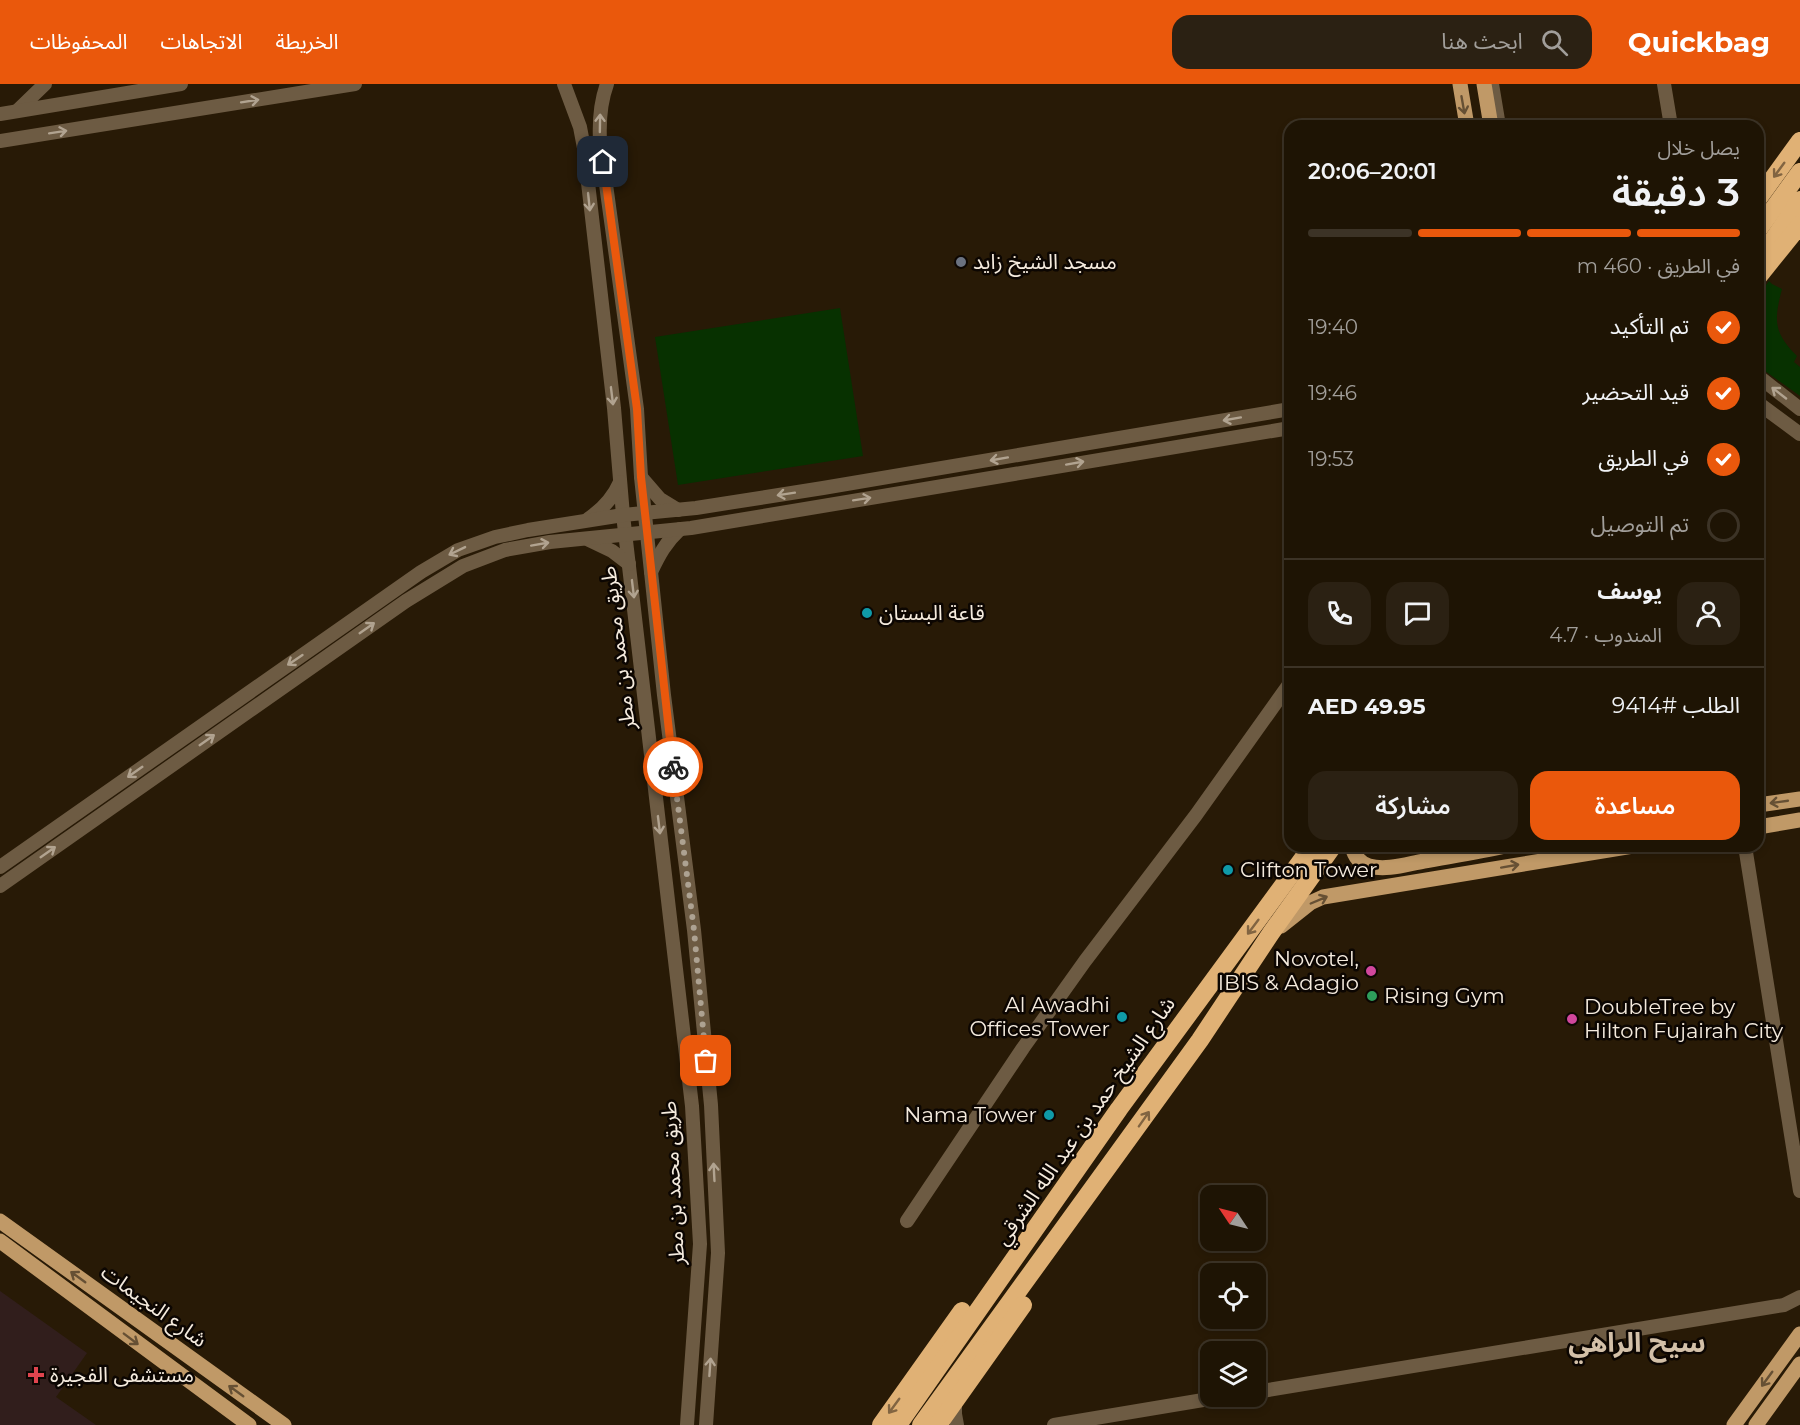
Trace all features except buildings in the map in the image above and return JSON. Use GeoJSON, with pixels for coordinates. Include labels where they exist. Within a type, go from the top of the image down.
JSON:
{"type":"FeatureCollection","features":[{"type":"Feature","properties":{"kind":"highway"},"geometry":{"type":"LineString","coordinates":[[1764,191],[1800,141]]}},
{"type":"Feature","properties":{"kind":"highway"},"geometry":{"type":"LineString","coordinates":[[1764,223],[1800,172]]}},
{"type":"Feature","properties":{"kind":"highway"},"geometry":{"type":"LineString","coordinates":[[1764,253],[1800,200]]}},
{"type":"Feature","properties":{"kind":"highway"},"geometry":{"type":"LineString","coordinates":[[1764,270],[1800,225]]}},
{"type":"Feature","properties":{"kind":"highway","name":"شارع الشيخ حمد بن عبد الله الشرقي"},"geometry":{"type":"LineString","coordinates":[[898,1425],[1119,1109],[1308,852]]}},
{"type":"Feature","properties":{"kind":"highway","name":"شارع الشيخ حمد بن عبد الله الشرقي"},"geometry":{"type":"LineString","coordinates":[[921,1425],[1110,1167],[1329,852]]}},
{"type":"Feature","properties":{"kind":"highway"},"geometry":{"type":"LineString","coordinates":[[880,1425],[1076,1156],[1105,1119],[1119,1109]]}},
{"type":"Feature","properties":{"kind":"highway"},"geometry":{"type":"LineString","coordinates":[[938,1425],[1015,1317],[1080,1218],[1110,1167]]}},
{"type":"Feature","properties":{"kind":"main road"},"geometry":{"type":"LineString","coordinates":[[1460,84],[1466,120]]}},
{"type":"Feature","properties":{"kind":"main road"},"geometry":{"type":"LineString","coordinates":[[1484,84],[1490,120]]}},
{"type":"Feature","properties":{"kind":"main road"},"geometry":{"type":"LineString","coordinates":[[1764,804],[1800,799]]}},
{"type":"Feature","properties":{"kind":"main road"},"geometry":{"type":"LineString","coordinates":[[1764,825],[1792,821],[1800,815]]}},
{"type":"Feature","properties":{"kind":"main road"},"geometry":{"type":"LineString","coordinates":[[1354,852],[1357,858],[1365,864],[1388,867],[1474,852]]}},
{"type":"Feature","properties":{"kind":"main road"},"geometry":{"type":"LineString","coordinates":[[1271,933],[1317,899],[1596,852]]}},
{"type":"Feature","properties":{"kind":"main road"},"geometry":{"type":"LineString","coordinates":[[1404,883],[1400,874],[1403,868],[1410,864]]}},
{"type":"Feature","properties":{"kind":"main road","name":"شارع النجيمات"},"geometry":{"type":"LineString","coordinates":[[0,1221],[284,1425]]}},
{"type":"Feature","properties":{"kind":"main road","name":"شارع النجيمات"},"geometry":{"type":"LineString","coordinates":[[0,1241],[249,1425]]}},
{"type":"Feature","properties":{"kind":"main road"},"geometry":{"type":"LineString","coordinates":[[1734,1425],[1800,1334]]}},
{"type":"Feature","properties":{"kind":"main road"},"geometry":{"type":"LineString","coordinates":[[1756,1425],[1800,1364]]}},
{"type":"Feature","properties":{"kind":"main road"},"geometry":{"type":"LineString","coordinates":[[217,1402],[229,1425]]}},
{"type":"Feature","properties":{"kind":"street"},"geometry":{"type":"LineString","coordinates":[[17,111],[47,84],[55,96],[64,103]]}},
{"type":"Feature","properties":{"kind":"street"},"geometry":{"type":"LineString","coordinates":[[0,114],[181,84]]}},
{"type":"Feature","properties":{"kind":"street"},"geometry":{"type":"LineString","coordinates":[[0,141],[355,84]]}},
{"type":"Feature","properties":{"kind":"street","name":"طريق محمد بن مطر"},"geometry":{"type":"LineString","coordinates":[[564,84],[580,127],[584,148],[623,515],[692,1106],[700,1244],[687,1425]]}},
{"type":"Feature","properties":{"kind":"street","name":"طريق محمد بن مطر"},"geometry":{"type":"LineString","coordinates":[[607,84],[600,112],[600,141],[637,409],[641,477],[664,695],[694,930],[711,1105],[718,1253],[706,1425]]}},
{"type":"Feature","properties":{"kind":"street"},"geometry":{"type":"LineString","coordinates":[[1492,84],[1498,120]]}},
{"type":"Feature","properties":{"kind":"street"},"geometry":{"type":"LineString","coordinates":[[1664,84],[1670,120]]}},
{"type":"Feature","properties":{"kind":"street"},"geometry":{"type":"LineString","coordinates":[[1764,381],[1799,409],[1787,425]]}},
{"type":"Feature","properties":{"kind":"street"},"geometry":{"type":"LineString","coordinates":[[1764,408],[1800,434]]}},
{"type":"Feature","properties":{"kind":"street"},"geometry":{"type":"LineString","coordinates":[[0,867],[421,572],[458,550],[495,537],[528,530],[818,489],[1284,410]]}},
{"type":"Feature","properties":{"kind":"street"},"geometry":{"type":"LineString","coordinates":[[1179,447],[1176,436],[1184,428]]}},
{"type":"Feature","properties":{"kind":"street"},"geometry":{"type":"LineString","coordinates":[[0,886],[406,601],[463,566],[505,550],[584,538],[680,529],[1284,429]]}},
{"type":"Feature","properties":{"kind":"street"},"geometry":{"type":"LineString","coordinates":[[1021,472],[1036,463],[1031,454]]}},
{"type":"Feature","properties":{"kind":"street"},"geometry":{"type":"LineString","coordinates":[[641,477],[660,500],[678,510]]}},
{"type":"Feature","properties":{"kind":"street"},"geometry":{"type":"LineString","coordinates":[[583,522],[604,507],[621,480]]}},
{"type":"Feature","properties":{"kind":"street"},"geometry":{"type":"LineString","coordinates":[[813,507],[807,499],[818,489]]}},
{"type":"Feature","properties":{"kind":"street"},"geometry":{"type":"LineString","coordinates":[[651,572],[662,548],[680,529]]}},
{"type":"Feature","properties":{"kind":"street"},"geometry":{"type":"LineString","coordinates":[[584,538],[612,550],[629,564]]}},
{"type":"Feature","properties":{"kind":"street"},"geometry":{"type":"LineString","coordinates":[[907,1221],[1023,1048],[1085,961],[1196,815],[1284,691]]}},
{"type":"Feature","properties":{"kind":"street"},"geometry":{"type":"LineString","coordinates":[[1746,852],[1800,1191]]}},
{"type":"Feature","properties":{"kind":"street"},"geometry":{"type":"LineString","coordinates":[[1266,1390],[1784,1305],[1800,1297]]}},
{"type":"Feature","properties":{"kind":"street"},"geometry":{"type":"LineString","coordinates":[[955,1401],[957,1425]]}},
{"type":"Feature","properties":{"kind":"street"},"geometry":{"type":"LineString","coordinates":[[1054,1425],[1200,1401]]}},
{"type":"Feature","properties":{"kind":"shaded area","name":"مستشفى الفجيرة"},"geometry":{"type":"Polygon","coordinates":[[[0,1291],[87,1353],[56,1397],[96,1425],[0,1425],[0,1291]]]}},
{"type":"Feature","properties":{"kind":"green space"},"geometry":{"type":"Polygon","coordinates":[[[1769,281],[1782,289],[1777,317],[1778,325],[1783,340],[1797,356],[1794,362],[1800,367],[1800,396],[1764,370],[1764,288],[1769,281]]]}},
{"type":"Feature","properties":{"kind":"green space"},"geometry":{"type":"Polygon","coordinates":[[[840,308],[863,456],[678,485],[655,337],[840,308]]]}},
{"type":"Feature","properties":{"kind":"way so far"},"geometry":{"type":"LineString","coordinates":[[673,767],[694,930],[706,1061]]}},
{"type":"Feature","properties":{"kind":"place","name":"مسجد الشيخ زايد"},"geometry":{"type":"Point","coordinates":[961,262]}},
{"type":"Feature","properties":{"kind":"place","name":"قاعة البستان"},"geometry":{"type":"Point","coordinates":[867,613]}},
{"type":"Feature","properties":{"kind":"place","name":"Clifton Tower"},"geometry":{"type":"Point","coordinates":[1228,870]}},
{"type":"Feature","properties":{"kind":"place","name":"Novotel, IBIS & Adagio"},"geometry":{"type":"Point","coordinates":[1371,971]}},
{"type":"Feature","properties":{"kind":"place","name":"Rising Gym"},"geometry":{"type":"Point","coordinates":[1372,996]}},
{"type":"Feature","properties":{"kind":"place","name":"Al Awadhi Offices Tower"},"geometry":{"type":"Point","coordinates":[1122,1017]}},
{"type":"Feature","properties":{"kind":"place","name":"DoubleTree by Hilton Fujairah City"},"geometry":{"type":"Point","coordinates":[1572,1019]}},
{"type":"Feature","properties":{"kind":"place","name":"Nama Tower"},"geometry":{"type":"Point","coordinates":[1049,1115]}},
{"type":"Feature","properties":{"kind":"place","name":"مستشفى الفجيرة"},"geometry":{"type":"Point","coordinates":[36,1375]}},
{"type":"Feature","properties":{"kind":"district","name":"سيح الراهي"},"geometry":{"type":"Point","coordinates":[1637,1343]}},
{"type":"Feature","properties":{"kind":"route"},"geometry":{"type":"LineString","coordinates":[[603,162],[637,409],[641,477],[673,767]]}}]}
